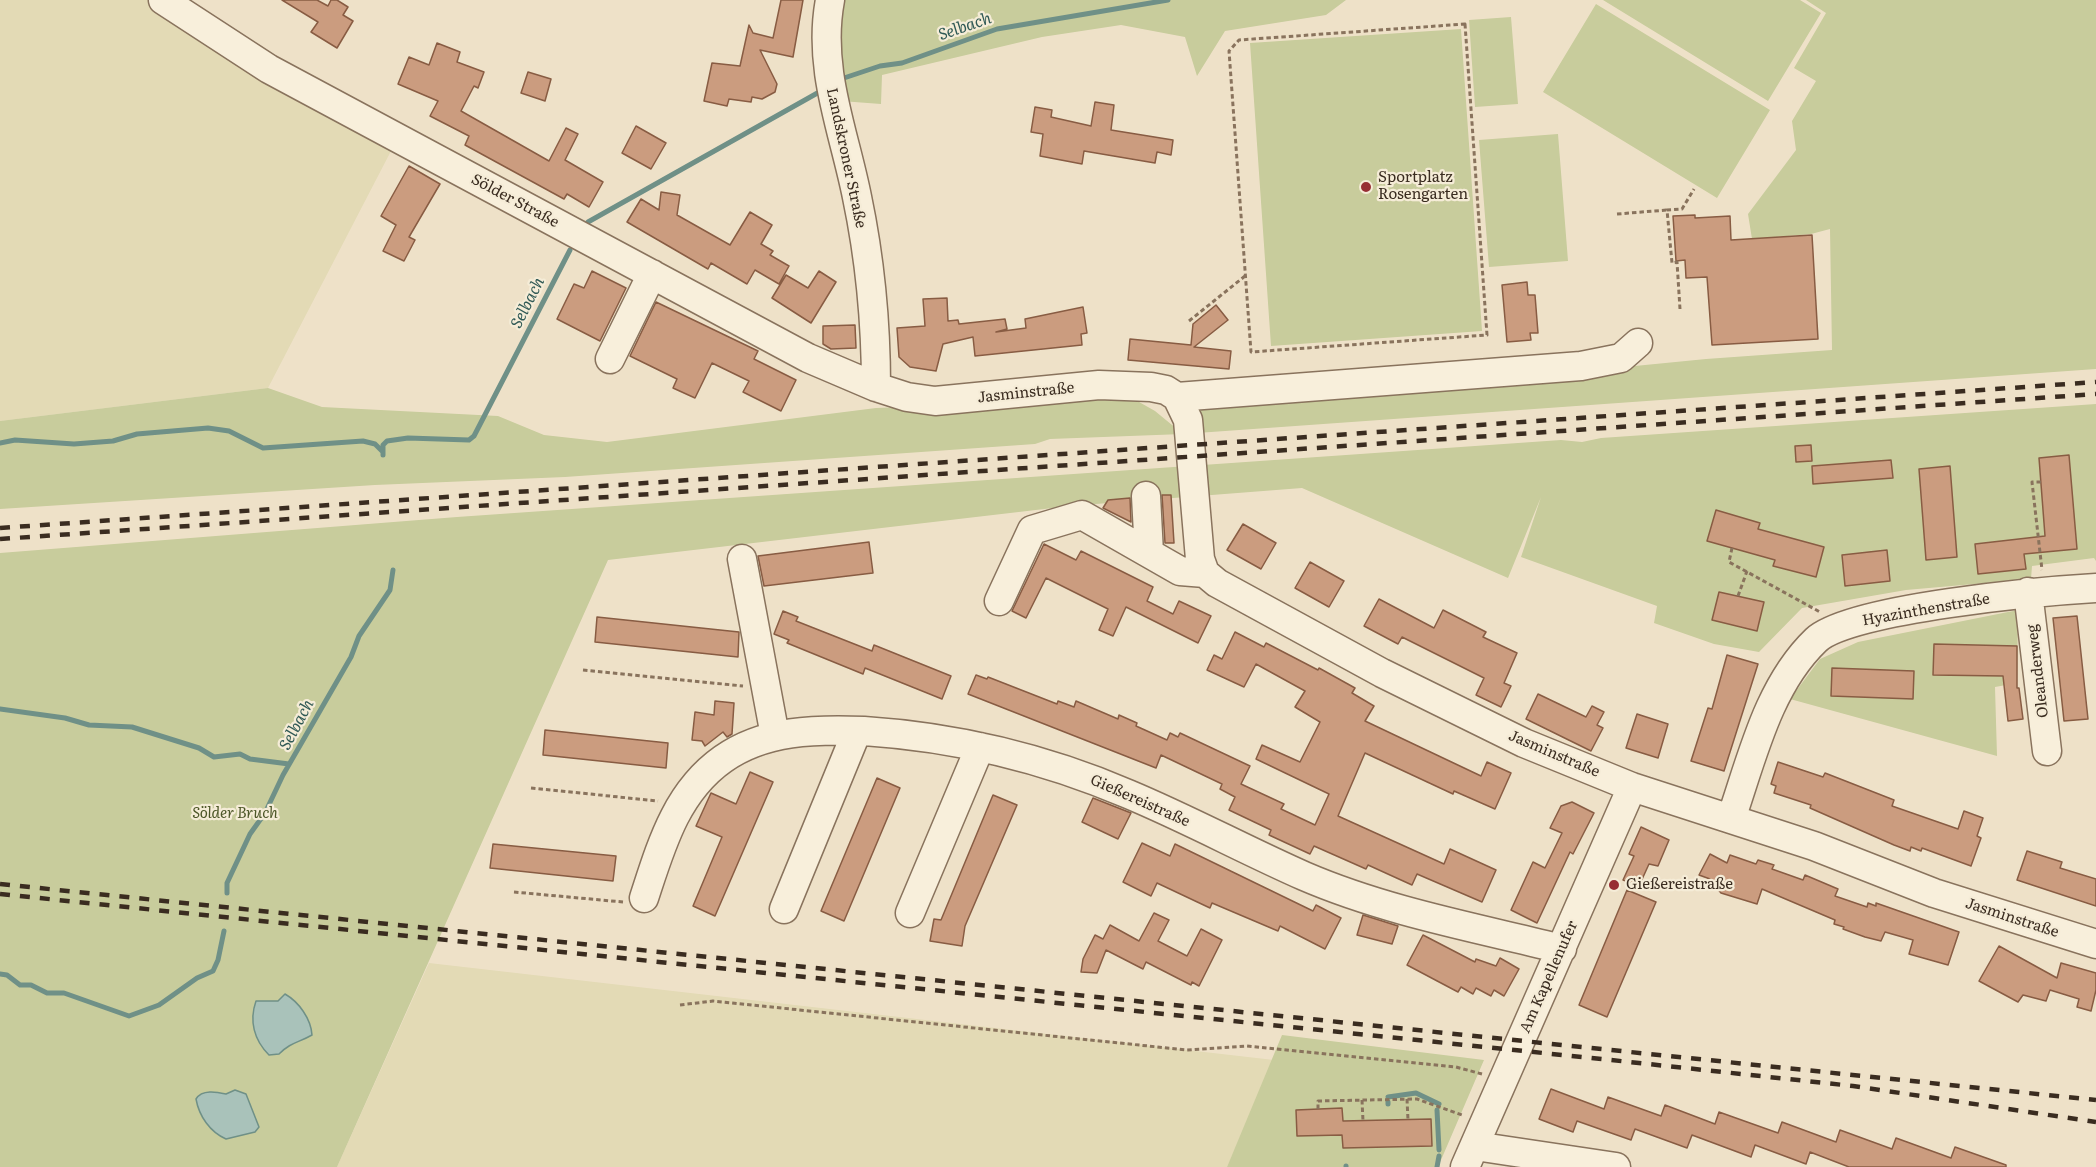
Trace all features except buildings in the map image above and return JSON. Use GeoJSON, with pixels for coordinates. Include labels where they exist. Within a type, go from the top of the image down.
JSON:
{"type":"FeatureCollection","features":[{"type":"Feature","properties":{"kind":"street","name":"Sölder Straße"},"geometry":{"type":"LineString","coordinates":[[163,0],[269,69],[406,150],[652,274],[808,358],[876,387]]}},
{"type":"Feature","properties":{"kind":"street","name":"Landskroner Straße"},"geometry":{"type":"LineString","coordinates":[[830,0],[825,54],[828,79],[858,198],[872,309],[876,387]]}},
{"type":"Feature","properties":{"kind":"street"},"geometry":{"type":"LineString","coordinates":[[610,359],[652,274]]}},
{"type":"Feature","properties":{"kind":"street","name":"Jasminstraße"},"geometry":{"type":"LineString","coordinates":[[876,387],[907,397],[935,401],[1122,385],[1166,390],[1176,396],[1581,366],[1621,358],[1638,343]]}},
{"type":"Feature","properties":{"kind":"street"},"geometry":{"type":"LineString","coordinates":[[999,601],[1032,530],[1082,515],[1180,571],[1205,573],[1200,559],[1188,420],[1176,396]]}},
{"type":"Feature","properties":{"kind":"street"},"geometry":{"type":"LineString","coordinates":[[1146,496],[1149,553]]}},
{"type":"Feature","properties":{"kind":"street"},"geometry":{"type":"LineString","coordinates":[[742,560],[774,736]]}},
{"type":"Feature","properties":{"kind":"street","name":"Jasminstraße"},"geometry":{"type":"LineString","coordinates":[[1205,573],[1217,583],[1382,673],[1524,742],[1632,787],[1815,846],[1934,893],[2096,944]]}},
{"type":"Feature","properties":{"kind":"street","name":"Hyazinthenstraße"},"geometry":{"type":"LineString","coordinates":[[1731,819],[1759,736],[1780,688],[1798,660],[1818,638],[1845,625],[1883,615],[2036,591],[2096,588]]}},
{"type":"Feature","properties":{"kind":"street","name":"Oleanderweg"},"geometry":{"type":"LineString","coordinates":[[2036,591],[2047,751]]}},
{"type":"Feature","properties":{"kind":"street","name":"Gießereistraße"},"geometry":{"type":"LineString","coordinates":[[644,898],[662,844],[678,809],[689,791],[723,758],[774,736],[815,730],[857,731],[901,734],[980,747],[1083,776],[1129,794],[1307,877],[1410,911],[1562,949]]}},
{"type":"Feature","properties":{"kind":"street"},"geometry":{"type":"LineString","coordinates":[[784,909],[857,731]]}},
{"type":"Feature","properties":{"kind":"street"},"geometry":{"type":"LineString","coordinates":[[910,913],[980,747]]}},
{"type":"Feature","properties":{"kind":"street","name":"Am Kapellenufer"},"geometry":{"type":"LineString","coordinates":[[1475,1145],[1632,787]]}},
{"type":"Feature","properties":{"kind":"street"},"geometry":{"type":"LineString","coordinates":[[1475,1145],[1616,1167]]}},
{"type":"Feature","properties":{"kind":"path"},"geometry":{"type":"LineString","coordinates":[[1465,24],[1488,335],[1251,352],[1245,276],[1229,51],[1239,40],[1465,24]]}},
{"type":"Feature","properties":{"kind":"path"},"geometry":{"type":"LineString","coordinates":[[1617,214],[1682,209],[1694,189]]}},
{"type":"Feature","properties":{"kind":"path"},"geometry":{"type":"LineString","coordinates":[[1667,210],[1672,263],[1677,262],[1680,309]]}},
{"type":"Feature","properties":{"kind":"path"},"geometry":{"type":"LineString","coordinates":[[1189,321],[1245,276]]}},
{"type":"Feature","properties":{"kind":"path"},"geometry":{"type":"LineString","coordinates":[[2036,591],[2037,528],[2032,482],[2041,482]]}},
{"type":"Feature","properties":{"kind":"path"},"geometry":{"type":"LineString","coordinates":[[2037,528],[2044,527]]}},
{"type":"Feature","properties":{"kind":"path"},"geometry":{"type":"LineString","coordinates":[[1732,548],[1729,562],[1845,625]]}},
{"type":"Feature","properties":{"kind":"path"},"geometry":{"type":"LineString","coordinates":[[1738,596],[1747,571]]}},
{"type":"Feature","properties":{"kind":"path"},"geometry":{"type":"LineString","coordinates":[[584,670],[765,686]]}},
{"type":"Feature","properties":{"kind":"path"},"geometry":{"type":"LineString","coordinates":[[531,788],[657,801],[678,809]]}},
{"type":"Feature","properties":{"kind":"path"},"geometry":{"type":"LineString","coordinates":[[514,892],[616,903],[644,898]]}},
{"type":"Feature","properties":{"kind":"path"},"geometry":{"type":"LineString","coordinates":[[680,1005],[713,1001],[1187,1050],[1247,1046],[1456,1067],[1504,1080]]}},
{"type":"Feature","properties":{"kind":"path"},"geometry":{"type":"LineString","coordinates":[[1407,1099],[1408,1120]]}},
{"type":"Feature","properties":{"kind":"path"},"geometry":{"type":"LineString","coordinates":[[1318,1109],[1318,1101],[1417,1099],[1475,1145]]}},
{"type":"Feature","properties":{"kind":"path"},"geometry":{"type":"LineString","coordinates":[[1362,1100],[1363,1121]]}},
{"type":"Feature","properties":{"kind":"shaded area"},"geometry":{"type":"Polygon","coordinates":[[[0,0],[163,0],[391,151],[268,388],[0,421],[0,0]]]}},
{"type":"Feature","properties":{"kind":"shaded area"},"geometry":{"type":"Polygon","coordinates":[[[429,963],[1274,1060],[1227,1167],[337,1167],[429,963]]]}},
{"type":"Feature","properties":{"kind":"green space"},"geometry":{"type":"Polygon","coordinates":[[[838,0],[1346,0],[1326,15],[1225,31],[1197,76],[1185,37],[1121,25],[1042,37],[882,75],[881,104],[841,101],[838,0]]]}},
{"type":"Feature","properties":{"kind":"green space"},"geometry":{"type":"Polygon","coordinates":[[[1603,0],[1800,0],[1821,13],[1768,101],[1603,0]]]}},
{"type":"Feature","properties":{"kind":"green space"},"geometry":{"type":"Polygon","coordinates":[[[1806,0],[2096,0],[2096,369],[1197,433],[1198,409],[1706,359],[1832,350],[1830,229],[1811,234],[1752,239],[1748,214],[1796,150],[1792,121],[1816,81],[1794,68],[1826,13],[1806,0]]]}},
{"type":"Feature","properties":{"kind":"green space"},"geometry":{"type":"Polygon","coordinates":[[[1596,4],[1770,110],[1717,198],[1543,92],[1596,4]]]}},
{"type":"Feature","properties":{"kind":"green space"},"geometry":{"type":"Polygon","coordinates":[[[1511,17],[1518,104],[1475,107],[1469,20],[1511,17]]]}},
{"type":"Feature","properties":{"kind":"green space","name":"Sportplatz Rosengarten"},"geometry":{"type":"Polygon","coordinates":[[[1461,29],[1482,331],[1271,346],[1250,43],[1461,29]]]}},
{"type":"Feature","properties":{"kind":"green space"},"geometry":{"type":"Polygon","coordinates":[[[1558,134],[1568,261],[1489,267],[1479,140],[1558,134]]]}},
{"type":"Feature","properties":{"kind":"green space"},"geometry":{"type":"Polygon","coordinates":[[[268,388],[322,407],[498,416],[544,435],[607,442],[876,408],[1132,398],[1155,411],[1183,434],[1050,439],[1035,444],[565,477],[375,485],[0,509],[0,421],[268,388]]]}},
{"type":"Feature","properties":{"kind":"green space","name":"Sölder Bruch"},"geometry":{"type":"Polygon","coordinates":[[[2096,404],[2096,561],[2094,558],[2032,566],[2031,579],[1906,590],[1802,608],[1759,652],[1714,644],[1654,623],[1657,606],[1521,557],[1541,497],[1508,578],[1302,488],[1070,506],[608,560],[337,1167],[0,1167],[0,553],[457,517],[1561,440],[1582,442],[1601,438],[2096,404]]]}},
{"type":"Feature","properties":{"kind":"green space"},"geometry":{"type":"Polygon","coordinates":[[[2018,610],[2017,683],[1995,687],[1997,756],[1790,699],[1820,659],[1858,642],[2018,610]]]}},
{"type":"Feature","properties":{"kind":"green space"},"geometry":{"type":"Polygon","coordinates":[[[1282,1035],[1484,1060],[1438,1167],[1227,1167],[1282,1035]]]}},
{"type":"Feature","properties":{"kind":"water"},"geometry":{"type":"Polygon","coordinates":[[[285,994],[303,1011],[312,1035],[291,1045],[279,1054],[269,1055],[256,1037],[253,1023],[254,1008],[256,1001],[278,1001],[285,994]]]}},
{"type":"Feature","properties":{"kind":"water"},"geometry":{"type":"Polygon","coordinates":[[[235,1090],[246,1094],[259,1127],[255,1132],[226,1139],[206,1123],[196,1099],[206,1092],[226,1094],[235,1090]]]}},
{"type":"Feature","properties":{"kind":"waterway","name":"Selbach"},"geometry":{"type":"LineString","coordinates":[[844,78],[880,66],[902,63],[997,29],[1168,0]]}},
{"type":"Feature","properties":{"kind":"waterway","name":"Selbach"},"geometry":{"type":"LineString","coordinates":[[588,222],[821,91]]}},
{"type":"Feature","properties":{"kind":"waterway","name":"Selbach"},"geometry":{"type":"LineString","coordinates":[[383,455],[383,445],[387,441],[408,438],[469,440],[474,436],[570,250]]}},
{"type":"Feature","properties":{"kind":"waterway"},"geometry":{"type":"LineString","coordinates":[[0,443],[15,440],[74,444],[113,441],[137,434],[208,428],[229,431],[263,448],[363,441],[375,444],[382,451]]}},
{"type":"Feature","properties":{"kind":"waterway","name":"Selbach"},"geometry":{"type":"LineString","coordinates":[[227,893],[227,883],[250,834],[265,813],[283,775],[351,657],[359,636],[390,590],[393,570]]}},
{"type":"Feature","properties":{"kind":"waterway"},"geometry":{"type":"LineString","coordinates":[[0,709],[65,718],[89,725],[132,727],[199,748],[214,757],[240,754],[250,759],[289,764]]}},
{"type":"Feature","properties":{"kind":"waterway","name":"Selbach"},"geometry":{"type":"LineString","coordinates":[[0,974],[7,975],[20,985],[31,985],[47,993],[64,993],[129,1016],[159,1005],[197,978],[213,971],[218,960],[224,931]]}},
{"type":"Feature","properties":{"kind":"waterway"},"geometry":{"type":"LineString","coordinates":[[1388,1097],[1416,1093],[1439,1104]]}},
{"type":"Feature","properties":{"kind":"waterway"},"geometry":{"type":"LineString","coordinates":[[1437,1110],[1439,1150]]}},
{"type":"Feature","properties":{"kind":"waterway"},"geometry":{"type":"LineString","coordinates":[[1437,1167],[1439,1156]]}},
{"type":"Feature","properties":{"kind":"railway"},"geometry":{"type":"LineString","coordinates":[[0,528],[2096,382]]}},
{"type":"Feature","properties":{"kind":"railway"},"geometry":{"type":"LineString","coordinates":[[0,539],[2096,394]]}},
{"type":"Feature","properties":{"kind":"railway"},"geometry":{"type":"LineString","coordinates":[[0,884],[2096,1100]]}},
{"type":"Feature","properties":{"kind":"railway"},"geometry":{"type":"LineString","coordinates":[[0,894],[1853,1086],[2096,1122]]}},
{"type":"Feature","properties":{"kind":"place","name":"Sportplatz Rosengarten"},"geometry":{"type":"Point","coordinates":[1366,187]}},
{"type":"Feature","properties":{"kind":"place","name":"Gießereistraße"},"geometry":{"type":"Point","coordinates":[1614,885]}}]}
